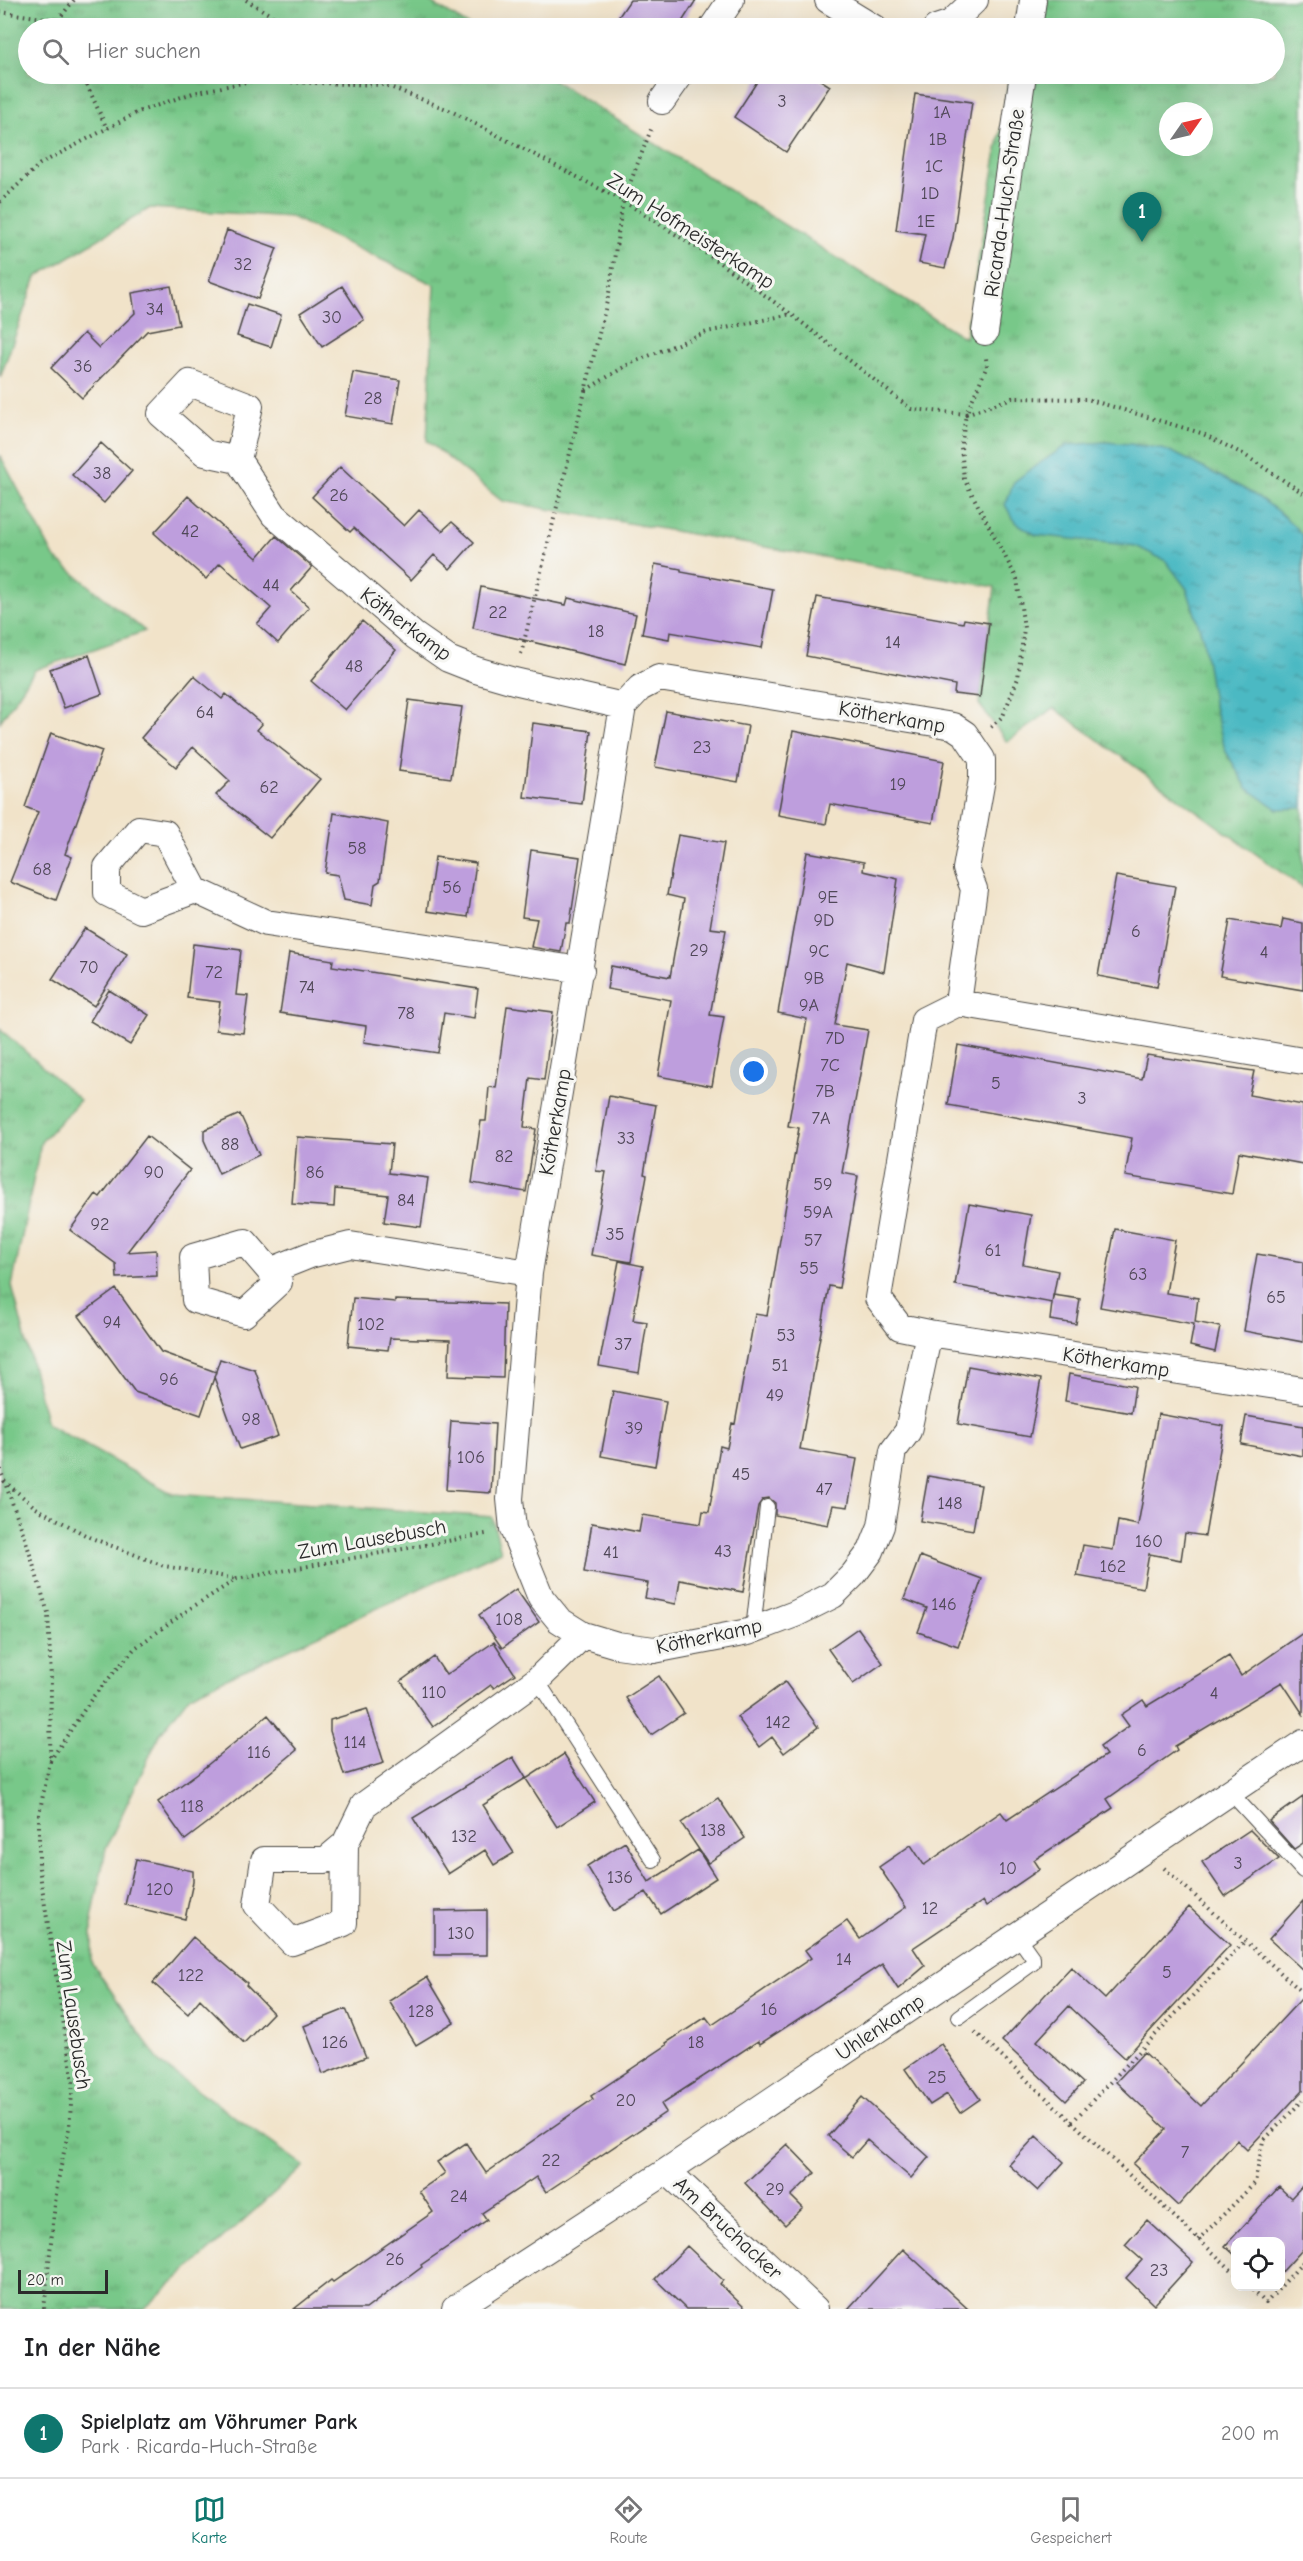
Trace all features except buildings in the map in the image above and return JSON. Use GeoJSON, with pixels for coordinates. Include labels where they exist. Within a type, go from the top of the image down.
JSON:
{"type":"FeatureCollection","features":[{"type":"Feature","properties":{"kind":"street"},"geometry":{"type":"LineString","coordinates":[[719,18],[731,0]]}},
{"type":"Feature","properties":{"kind":"street"},"geometry":{"type":"LineString","coordinates":[[828,0],[858,18]]}},
{"type":"Feature","properties":{"kind":"street"},"geometry":{"type":"LineString","coordinates":[[955,18],[975,0]]}},
{"type":"Feature","properties":{"kind":"street"},"geometry":{"type":"LineString","coordinates":[[1030,18],[1033,0]]}},
{"type":"Feature","properties":{"kind":"street"},"geometry":{"type":"LineString","coordinates":[[662,101],[674,84]]}},
{"type":"Feature","properties":{"kind":"street","name":"Ricarda-Huch-Straße"},"geometry":{"type":"LineString","coordinates":[[985,332],[1022,84]]}},
{"type":"Feature","properties":{"kind":"street","name":"Kötherkamp"},"geometry":{"type":"LineString","coordinates":[[238,460],[274,515],[415,636],[448,659],[514,681],[623,706]]}},
{"type":"Feature","properties":{"kind":"street","name":"Kötherkamp"},"geometry":{"type":"LineString","coordinates":[[928,1333],[908,1431],[893,1450],[880,1526],[871,1551],[853,1575],[833,1595],[795,1614],[753,1630],[654,1650],[617,1645],[583,1635],[559,1620],[540,1598],[513,1529],[510,1498],[529,1273],[623,706],[640,688],[659,678],[953,726],[965,734],[982,759],[982,779],[966,869],[974,889],[957,1003],[924,1020],[878,1298],[900,1328],[1303,1390]]}},
{"type":"Feature","properties":{"kind":"street"},"geometry":{"type":"LineString","coordinates":[[195,890],[266,923],[581,970]]}},
{"type":"Feature","properties":{"kind":"street"},"geometry":{"type":"LineString","coordinates":[[957,1003],[1303,1061]]}},
{"type":"Feature","properties":{"kind":"street"},"geometry":{"type":"LineString","coordinates":[[270,1271],[310,1255],[350,1245],[529,1273]]}},
{"type":"Feature","properties":{"kind":"street"},"geometry":{"type":"LineString","coordinates":[[345,1844],[364,1805],[537,1680],[583,1635]]}},
{"type":"Feature","properties":{"kind":"street","name":"Uhlenkamp"},"geometry":{"type":"LineString","coordinates":[[455,2309],[667,2171],[1303,1743]]}},
{"type":"Feature","properties":{"kind":"street","name":"Am Bruchacker"},"geometry":{"type":"LineString","coordinates":[[667,2171],[815,2309]]}},
{"type":"Feature","properties":{"kind":"lane"},"geometry":{"type":"LineString","coordinates":[[753,1630],[767,1507]]}},
{"type":"Feature","properties":{"kind":"lane"},"geometry":{"type":"LineString","coordinates":[[537,1680],[653,1860]]}},
{"type":"Feature","properties":{"kind":"lane"},"geometry":{"type":"LineString","coordinates":[[1230,1792],[1303,1871]]}},
{"type":"Feature","properties":{"kind":"lane"},"geometry":{"type":"LineString","coordinates":[[958,2017],[1033,1963],[1033,1958],[1016,1934]]}},
{"type":"Feature","properties":{"kind":"path"},"geometry":{"type":"LineString","coordinates":[[60,18],[74,0]]}},
{"type":"Feature","properties":{"kind":"path"},"geometry":{"type":"LineString","coordinates":[[246,0],[276,18]]}},
{"type":"Feature","properties":{"kind":"path"},"geometry":{"type":"LineString","coordinates":[[0,12],[44,18]]}},
{"type":"Feature","properties":{"kind":"path"},"geometry":{"type":"LineString","coordinates":[[87,84],[107,129]]}},
{"type":"Feature","properties":{"kind":"path","name":"Zum Hofmeisterkamp"},"geometry":{"type":"LineString","coordinates":[[0,202],[40,164],[138,112],[193,93],[236,84]]}},
{"type":"Feature","properties":{"kind":"path","name":"Zum Hofmeisterkamp"},"geometry":{"type":"LineString","coordinates":[[352,84],[385,85],[449,110],[623,201],[710,256],[791,314],[911,409],[966,414]]}},
{"type":"Feature","properties":{"kind":"path"},"geometry":{"type":"LineString","coordinates":[[514,681],[609,293],[623,201],[662,101]]}},
{"type":"Feature","properties":{"kind":"path"},"geometry":{"type":"LineString","coordinates":[[585,391],[629,364],[707,332],[791,314]]}},
{"type":"Feature","properties":{"kind":"path"},"geometry":{"type":"LineString","coordinates":[[973,744],[1003,716],[1018,678],[1024,628],[1017,579],[964,479],[961,447],[966,414],[987,366],[985,332]]}},
{"type":"Feature","properties":{"kind":"path"},"geometry":{"type":"LineString","coordinates":[[966,414],[1012,398],[1087,399],[1202,433],[1243,454],[1303,493]]}},
{"type":"Feature","properties":{"kind":"path","name":"Zum Lausebusch"},"geometry":{"type":"LineString","coordinates":[[0,1469],[26,1538],[48,1613],[51,1679],[50,1762],[39,1814],[39,1868],[73,2082],[69,2128],[56,2196],[44,2309]]}},
{"type":"Feature","properties":{"kind":"path","name":"Zum Lausebusch"},"geometry":{"type":"LineString","coordinates":[[3,1480],[36,1508],[89,1537],[164,1566],[237,1579],[513,1529]]}},
{"type":"Feature","properties":{"kind":"path","name":"Zum Lausebusch"},"geometry":{"type":"LineString","coordinates":[[50,1762],[92,1698],[135,1648],[237,1579]]}},
{"type":"Feature","properties":{"kind":"path"},"geometry":{"type":"LineString","coordinates":[[1144,1850],[1303,1993]]}},
{"type":"Feature","properties":{"kind":"path"},"geometry":{"type":"LineString","coordinates":[[1072,2122],[1245,1941]]}},
{"type":"Feature","properties":{"kind":"path"},"geometry":{"type":"LineString","coordinates":[[958,2017],[1231,2270]]}},
{"type":"Feature","properties":{"kind":"path"},"geometry":{"type":"LineString","coordinates":[[1198,2240],[1255,2183],[1263,2141],[1303,2100]]}},
{"type":"Feature","properties":{"kind":"path"},"geometry":{"type":"LineString","coordinates":[[1285,2282],[1303,2262]]}},
{"type":"Feature","properties":{"kind":"path"},"geometry":{"type":"LineString","coordinates":[[1253,2291],[1266,2303],[1277,2291]]}},
{"type":"Feature","properties":{"kind":"green space"},"geometry":{"type":"Polygon","coordinates":[[[0,0],[427,0],[457,18],[18,18],[18,84],[560,84],[965,338],[1008,84],[1285,84],[1285,18],[1019,18],[1022,0],[1303,0],[1303,888],[1054,708],[1007,742],[979,704],[995,587],[502,501],[427,441],[435,285],[291,217],[150,208],[36,277],[0,378],[0,0]]]}},
{"type":"Feature","properties":{"kind":"green space"},"geometry":{"type":"Polygon","coordinates":[[[0,455],[54,557],[145,631],[35,670],[0,722],[0,455]]]}},
{"type":"Feature","properties":{"kind":"green space"},"geometry":{"type":"Polygon","coordinates":[[[0,1029],[80,1100],[41,1142],[12,1286],[47,1424],[173,1494],[492,1517],[501,1551],[190,1695],[160,1734],[106,1848],[92,1919],[92,1963],[161,2064],[304,2166],[144,2309],[2,2309],[0,2287],[0,1029]]]}},
{"type":"Feature","properties":{"kind":"water"},"geometry":{"type":"Polygon","coordinates":[[[1105,442],[1150,446],[1178,455],[1255,495],[1293,524],[1303,536],[1303,808],[1277,809],[1247,788],[1225,750],[1213,702],[1203,639],[1187,589],[1166,561],[1136,546],[1036,535],[1015,522],[1005,505],[1014,482],[1067,445],[1105,442]]]}},
{"type":"Feature","properties":{"kind":"place","name":"Spielplatz am Vöhrumer Park"},"geometry":{"type":"Point","coordinates":[1142,242]}}]}
